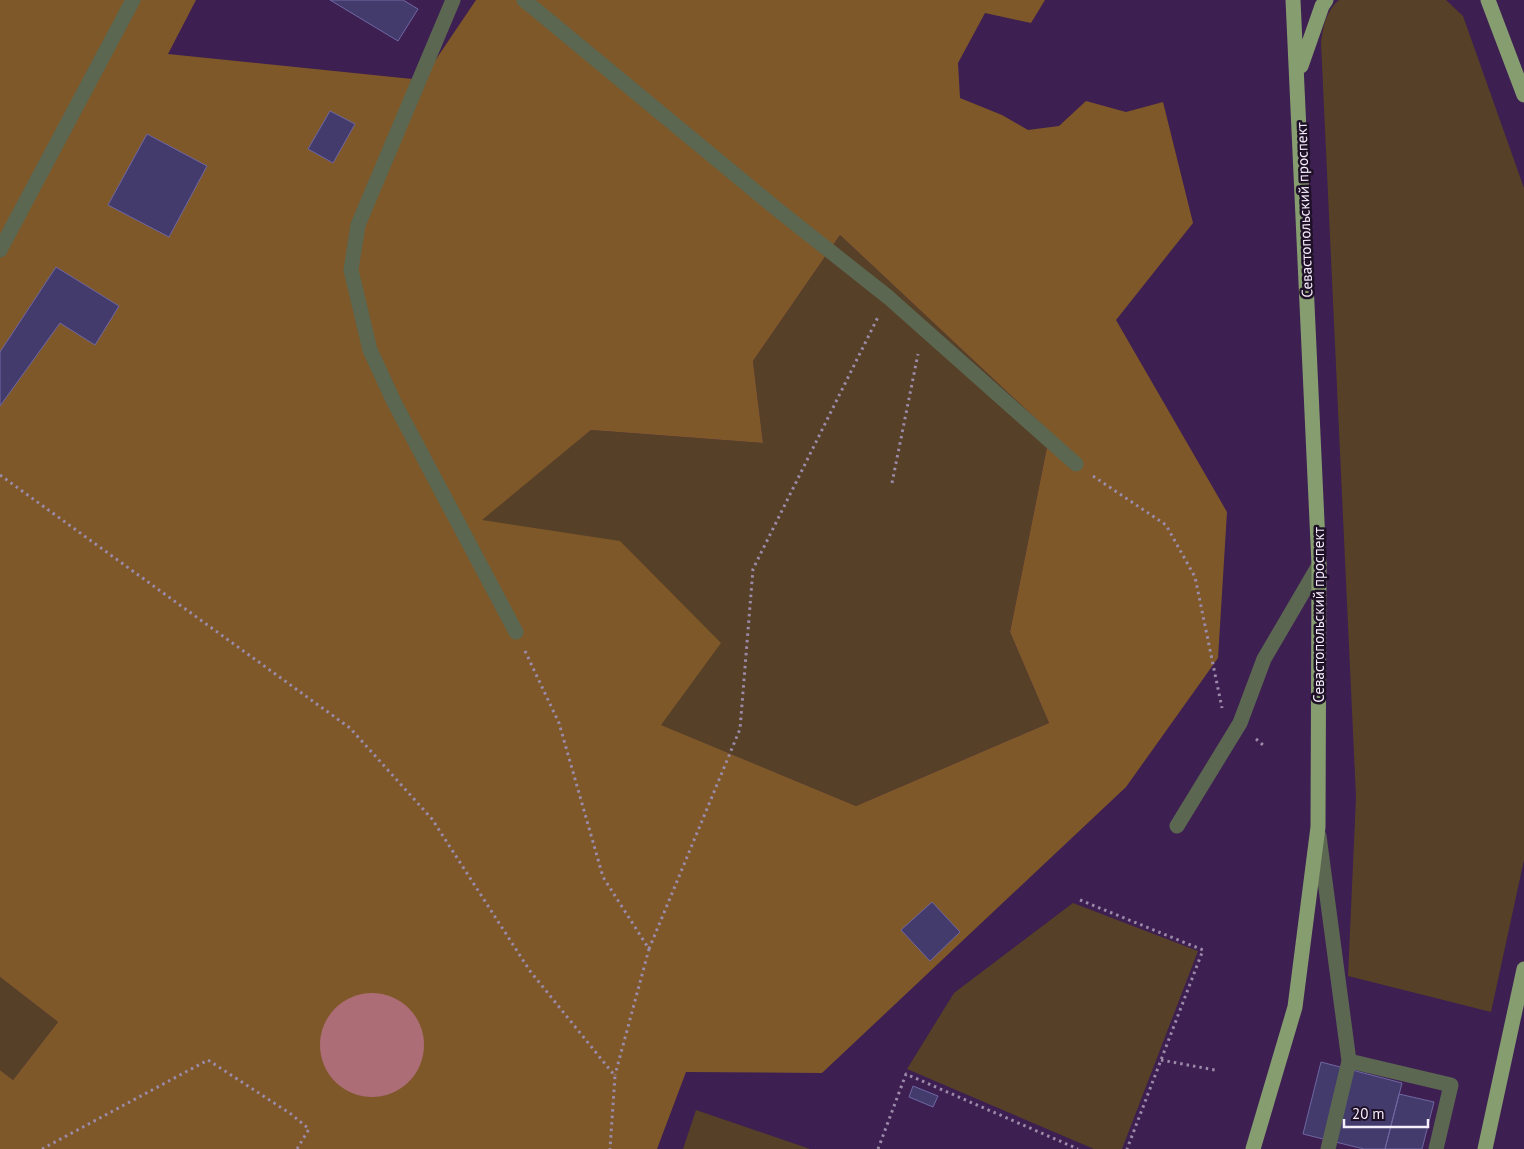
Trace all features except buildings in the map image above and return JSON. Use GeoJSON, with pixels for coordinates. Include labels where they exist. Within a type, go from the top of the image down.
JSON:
{"type":"FeatureCollection","features":[{"type":"Feature","properties":{"kind":"main road","name":"Севастопольский проспект"},"geometry":{"type":"LineString","coordinates":[[1252,1149],[1294,1006],[1318,827],[1320,565],[1294,0]]}},
{"type":"Feature","properties":{"kind":"main road","name":"Севастопольский проспект"},"geometry":{"type":"LineString","coordinates":[[1298,74],[1322,6],[1326,0]]}},
{"type":"Feature","properties":{"kind":"main road"},"geometry":{"type":"LineString","coordinates":[[1479,0],[1494,15]]}},
{"type":"Feature","properties":{"kind":"main road"},"geometry":{"type":"LineString","coordinates":[[1488,0],[1524,95]]}},
{"type":"Feature","properties":{"kind":"main road"},"geometry":{"type":"LineString","coordinates":[[1485,1149],[1524,969]]}},
{"type":"Feature","properties":{"kind":"lane"},"geometry":{"type":"LineString","coordinates":[[0,250],[133,0]]}},
{"type":"Feature","properties":{"kind":"lane"},"geometry":{"type":"LineString","coordinates":[[453,0],[358,225],[351,270],[370,350],[394,402],[516,632]]}},
{"type":"Feature","properties":{"kind":"lane"},"geometry":{"type":"LineString","coordinates":[[524,0],[778,210],[888,297],[1076,464]]}},
{"type":"Feature","properties":{"kind":"lane"},"geometry":{"type":"LineString","coordinates":[[1177,826],[1240,723],[1264,659],[1320,565]]}},
{"type":"Feature","properties":{"kind":"lane"},"geometry":{"type":"LineString","coordinates":[[1318,827],[1349,1061],[1328,1149]]}},
{"type":"Feature","properties":{"kind":"lane"},"geometry":{"type":"LineString","coordinates":[[1349,1061],[1451,1085],[1436,1149]]}},
{"type":"Feature","properties":{"kind":"path"},"geometry":{"type":"LineString","coordinates":[[610,1149],[615,1076],[649,949],[740,729],[753,569],[888,297]]}},
{"type":"Feature","properties":{"kind":"path"},"geometry":{"type":"LineString","coordinates":[[892,483],[923,328]]}},
{"type":"Feature","properties":{"kind":"path"},"geometry":{"type":"LineString","coordinates":[[1076,464],[1166,525],[1195,577],[1222,710],[1240,723],[1262,745]]}},
{"type":"Feature","properties":{"kind":"path"},"geometry":{"type":"LineString","coordinates":[[0,474],[350,728],[432,819],[530,971],[615,1076]]}},
{"type":"Feature","properties":{"kind":"path"},"geometry":{"type":"LineString","coordinates":[[516,632],[559,723],[603,877],[649,949]]}},
{"type":"Feature","properties":{"kind":"path"},"geometry":{"type":"LineString","coordinates":[[1080,900],[1203,950],[1127,1149]]}},
{"type":"Feature","properties":{"kind":"path"},"geometry":{"type":"LineString","coordinates":[[42,1149],[208,1060],[291,1114],[309,1129],[297,1149]]}},
{"type":"Feature","properties":{"kind":"path"},"geometry":{"type":"LineString","coordinates":[[1161,1060],[1215,1070]]}},
{"type":"Feature","properties":{"kind":"path"},"geometry":{"type":"LineString","coordinates":[[878,1149],[906,1074],[1078,1149]]}},
{"type":"Feature","properties":{"kind":"shaded area"},"geometry":{"type":"Polygon","coordinates":[[[0,0],[196,0],[168,54],[422,80],[476,0],[1045,0],[1031,23],[985,13],[958,63],[960,98],[1002,115],[1028,130],[1059,126],[1086,101],[1126,112],[1163,102],[1193,223],[1116,320],[1227,512],[1218,658],[1126,787],[822,1073],[686,1072],[657,1149],[0,1149],[0,1070],[13,1080],[58,1022],[0,977],[0,0]],[[840,235],[753,361],[763,443],[591,430],[482,520],[620,541],[721,643],[661,725],[856,806],[1049,723],[1010,632],[1050,432],[840,235]]]}},
{"type":"Feature","properties":{"kind":"shaded area"},"geometry":{"type":"Polygon","coordinates":[[[1339,0],[1446,0],[1463,16],[1524,188],[1524,860],[1491,1012],[1348,976],[1356,797],[1321,43],[1326,19],[1331,9],[1339,0]]]}},
{"type":"Feature","properties":{"kind":"shaded area"},"geometry":{"type":"Polygon","coordinates":[[[840,235],[1050,432],[1010,632],[1049,723],[856,806],[660,725],[481,520],[591,430],[763,443],[753,361],[840,235]]]}},
{"type":"Feature","properties":{"kind":"shaded area"},"geometry":{"type":"Polygon","coordinates":[[[1073,903],[1198,951],[1122,1149],[1094,1149],[907,1069],[954,993],[1073,903]]]}},
{"type":"Feature","properties":{"kind":"shaded area"},"geometry":{"type":"Polygon","coordinates":[[[0,977],[58,1022],[13,1080],[0,1070],[0,977]]]}},
{"type":"Feature","properties":{"kind":"shaded area"},"geometry":{"type":"Polygon","coordinates":[[[372,993],[392,997],[401,1001],[409,1008],[416,1016],[420,1025],[424,1045],[420,1065],[416,1074],[409,1082],[401,1089],[392,1093],[372,1097],[352,1093],[343,1089],[335,1082],[328,1074],[324,1065],[320,1045],[324,1025],[328,1016],[335,1008],[343,1001],[352,997],[372,993]]]}},
{"type":"Feature","properties":{"kind":"shaded area"},"geometry":{"type":"Polygon","coordinates":[[[696,1110],[810,1149],[683,1149],[696,1110]]]}}]}
